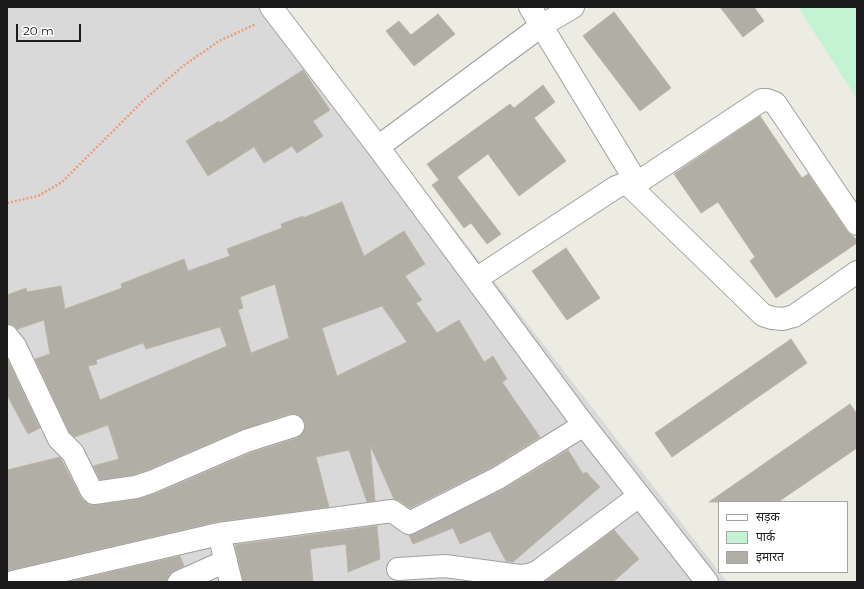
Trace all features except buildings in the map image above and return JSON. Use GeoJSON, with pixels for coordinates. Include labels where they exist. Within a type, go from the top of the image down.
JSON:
{"type":"FeatureCollection","features":[{"type":"Feature","properties":{"kind":"street"},"geometry":{"type":"LineString","coordinates":[[530,7],[634,185],[763,315],[783,319],[794,316],[857,272]]}},
{"type":"Feature","properties":{"kind":"street"},"geometry":{"type":"LineString","coordinates":[[378,147],[541,26],[572,7]]}},
{"type":"Feature","properties":{"kind":"street"},"geometry":{"type":"LineString","coordinates":[[274,11],[378,147],[584,425],[707,582]]}},
{"type":"Feature","properties":{"kind":"street"},"geometry":{"type":"LineString","coordinates":[[476,279],[616,187],[624,184],[634,185],[762,100],[768,100],[774,103],[857,224]]}},
{"type":"Feature","properties":{"kind":"street"},"geometry":{"type":"LineString","coordinates":[[10,346],[59,439],[73,453],[91,490],[94,493],[136,487],[151,482],[246,440],[294,426]]}},
{"type":"Feature","properties":{"kind":"street"},"geometry":{"type":"LineString","coordinates":[[13,582],[219,534],[392,511],[409,523],[498,478],[584,425]]}},
{"type":"Feature","properties":{"kind":"street"},"geometry":{"type":"LineString","coordinates":[[398,569],[445,566],[520,576],[529,575],[538,572],[639,496]]}},
{"type":"Feature","properties":{"kind":"street"},"geometry":{"type":"LineString","coordinates":[[219,534],[231,582]]}},
{"type":"Feature","properties":{"kind":"street"},"geometry":{"type":"LineString","coordinates":[[179,582],[226,561]]}},
{"type":"Feature","properties":{"kind":"path"},"geometry":{"type":"LineString","coordinates":[[7,203],[38,196],[62,182],[144,100],[184,66],[219,40],[274,11]]}},
{"type":"Feature","properties":{"kind":"shaded area"},"geometry":{"type":"Polygon","coordinates":[[[7,7],[283,7],[718,570],[718,573],[720,573],[727,582],[7,582],[7,7]]]}},
{"type":"Feature","properties":{"kind":"green space"},"geometry":{"type":"Polygon","coordinates":[[[798,7],[857,7],[857,99],[798,7]]]}}]}
